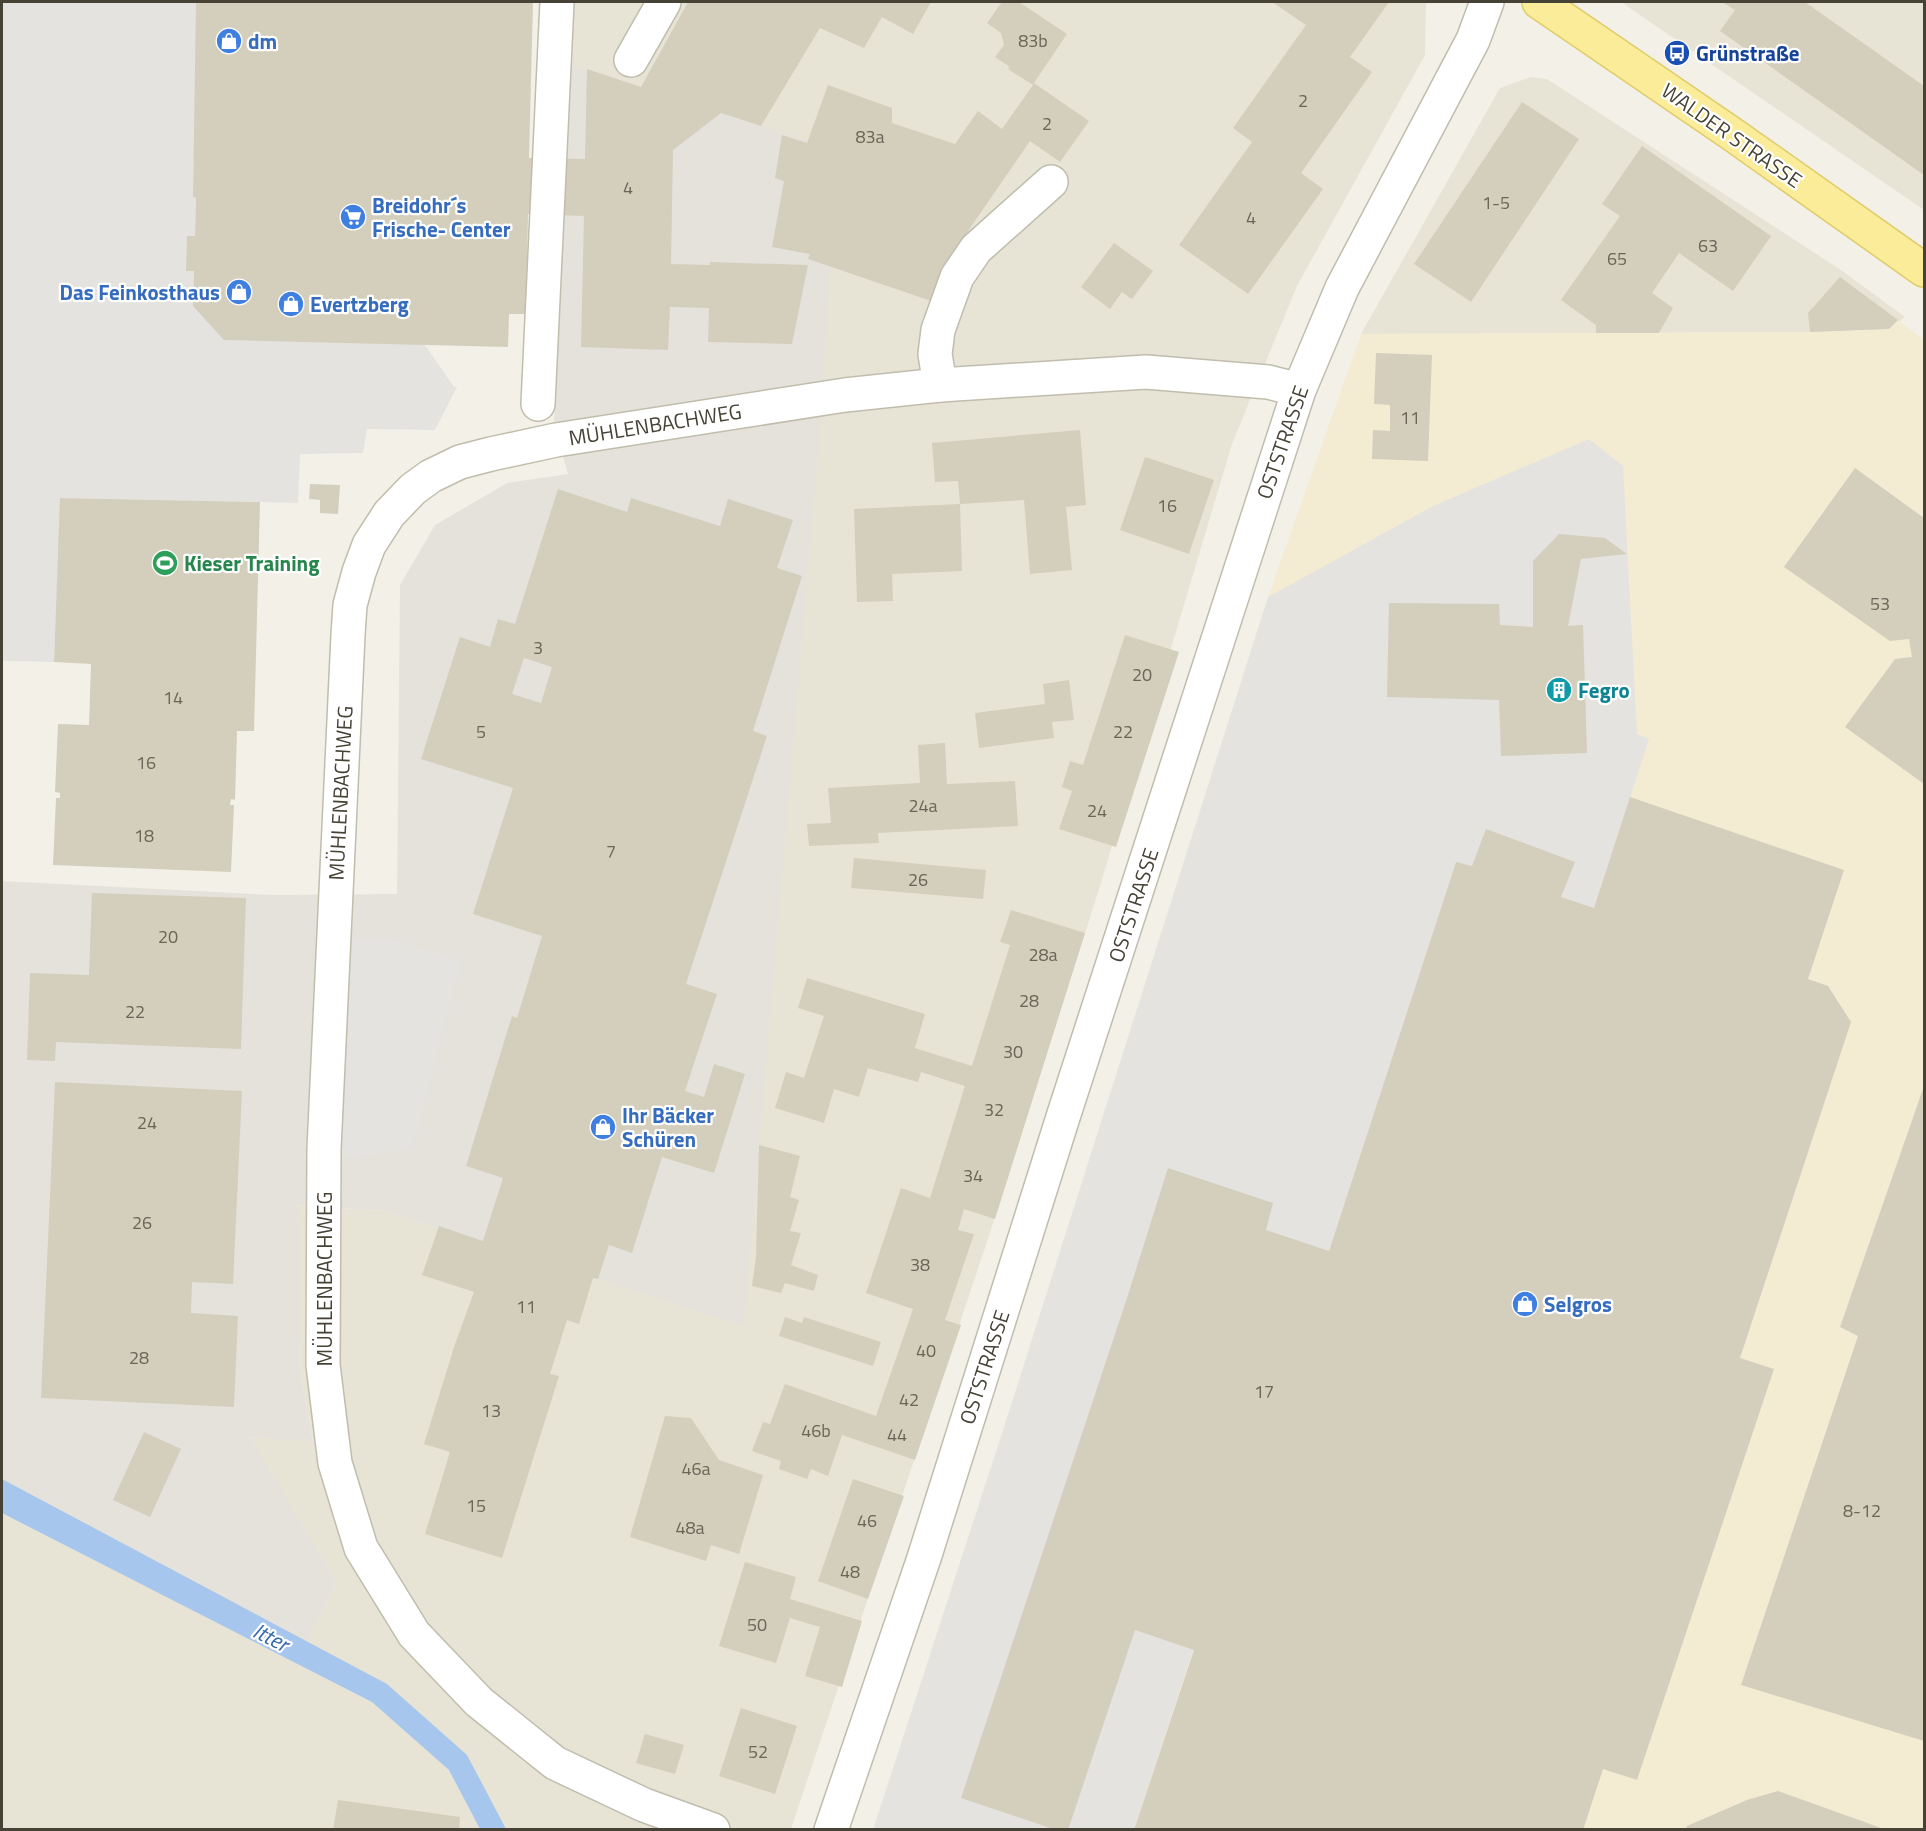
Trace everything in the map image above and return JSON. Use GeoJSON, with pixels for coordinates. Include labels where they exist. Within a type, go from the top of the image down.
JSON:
{"type":"FeatureCollection","features":[{"type":"Feature","properties":{"kind":"main road","name":"WALDER STRASSE"},"geometry":{"type":"LineString","coordinates":[[1539,2],[1732,134],[1924,270]]}},
{"type":"Feature","properties":{"kind":"street"},"geometry":{"type":"LineString","coordinates":[[538,404],[557,2]]}},
{"type":"Feature","properties":{"kind":"street"},"geometry":{"type":"LineString","coordinates":[[631,60],[664,2]]}},
{"type":"Feature","properties":{"kind":"street","name":"OSTSTRASSE"},"geometry":{"type":"LineString","coordinates":[[831,1830],[924,1558],[1068,1103],[1299,390],[1342,288],[1473,40],[1487,2]]}},
{"type":"Feature","properties":{"kind":"street"},"geometry":{"type":"LineString","coordinates":[[940,385],[935,354],[938,330],[957,277],[976,249],[1051,182]]}},
{"type":"Feature","properties":{"kind":"street","name":"MÜHLENBACHWEG"},"geometry":{"type":"LineString","coordinates":[[713,1830],[644,1805],[555,1763],[479,1702],[414,1634],[361,1548],[334,1463],[322,1365],[324,1149],[351,605],[369,545],[389,514],[413,489],[431,476],[460,462],[556,440],[845,395],[940,385],[1146,372],[1268,382],[1299,390]]}},
{"type":"Feature","properties":{"kind":"shaded area"},"geometry":{"type":"Polygon","coordinates":[[[2,2],[198,2],[193,197],[196,198],[195,236],[187,237],[186,271],[194,271],[193,306],[425,345],[454,387],[457,387],[435,430],[367,429],[363,453],[300,454],[298,503],[61,498],[54,662],[2,661],[2,2]]]}},
{"type":"Feature","properties":{"kind":"shaded area"},"geometry":{"type":"Polygon","coordinates":[[[574,2],[1426,2],[1425,55],[1297,286],[1232,444],[1100,886],[988,1239],[791,1829],[2,1829],[2,1479],[307,1640],[337,1582],[249,1437],[313,1441],[301,1376],[297,1205],[384,1211],[744,1325],[587,69],[572,67],[574,2]]]}},
{"type":"Feature","properties":{"kind":"shaded area"},"geometry":{"type":"Polygon","coordinates":[[[1621,2],[1924,2],[1924,210],[1621,2]]]}},
{"type":"Feature","properties":{"kind":"shaded area"},"geometry":{"type":"Polygon","coordinates":[[[572,67],[587,69],[838,151],[820,430],[744,1326],[384,1211],[298,1205],[301,1376],[313,1442],[250,1437],[337,1582],[307,1641],[2,1479],[2,881],[276,895],[397,894],[400,585],[435,525],[507,483],[568,474],[554,424],[572,67]]]}},
{"type":"Feature","properties":{"kind":"shaded area"},"geometry":{"type":"Polygon","coordinates":[[[1531,77],[1547,79],[1841,270],[1905,317],[1889,329],[1810,332],[1361,334],[1500,88],[1531,77]]]}},
{"type":"Feature","properties":{"kind":"shaded area"},"geometry":{"type":"Polygon","coordinates":[[[1898,320],[1924,340],[1924,1829],[873,1830],[1008,1415],[1268,597],[1361,334],[1810,332],[1889,329],[1898,320]]]}},
{"type":"Feature","properties":{"kind":"shaded area"},"geometry":{"type":"Polygon","coordinates":[[[1589,439],[1623,466],[1637,734],[1649,739],[1594,908],[1456,862],[1329,1251],[1313,1246],[1218,1575],[1134,1829],[873,1830],[1008,1415],[1268,597],[1433,506],[1589,439]]]}},
{"type":"Feature","properties":{"kind":"shaded area"},"geometry":{"type":"Polygon","coordinates":[[[388,938],[461,962],[412,1148],[342,1159],[349,940],[388,938]]]}},
{"type":"Feature","properties":{"kind":"water","name":"Itter"},"geometry":{"type":"Polygon","coordinates":[[[2,1479],[387,1684],[467,1755],[506,1829],[480,1829],[449,1770],[372,1702],[2,1513],[2,1479]]]}},
{"type":"Feature","properties":{"kind":"building"},"geometry":{"type":"Polygon","coordinates":[[[196,2],[533,2],[529,158],[585,159],[587,69],[641,87],[688,2],[931,2],[913,34],[882,17],[864,48],[820,28],[761,126],[721,113],[673,150],[671,264],[710,265],[710,262],[808,265],[792,344],[708,342],[709,308],[670,307],[668,350],[581,347],[584,216],[528,214],[526,314],[509,314],[508,347],[224,340],[193,306],[194,271],[186,271],[187,236],[195,236],[196,198],[193,197],[196,2]]]}},
{"type":"Feature","properties":{"kind":"building"},"geometry":{"type":"Polygon","coordinates":[[[1002,2],[1019,2],[1067,34],[1034,83],[1089,121],[1060,162],[1030,141],[966,234],[948,270],[937,303],[808,259],[810,254],[772,247],[784,181],[775,178],[782,135],[807,143],[828,85],[892,108],[892,123],[955,144],[978,111],[1002,129],[1033,85],[995,57],[1004,45],[1001,33],[987,23],[1002,2]]]}},
{"type":"Feature","properties":{"kind":"building"},"geometry":{"type":"Polygon","coordinates":[[[1272,2],[1389,2],[1350,57],[1372,72],[1301,173],[1323,189],[1248,294],[1179,245],[1252,142],[1233,128],[1306,25],[1272,2]]]}},
{"type":"Feature","properties":{"kind":"building"},"geometry":{"type":"Polygon","coordinates":[[[1722,2],[1805,2],[1924,86],[1924,175],[1720,31],[1735,10],[1722,2]]]}},
{"type":"Feature","properties":{"kind":"building"},"geometry":{"type":"Polygon","coordinates":[[[1522,102],[1579,139],[1471,302],[1414,264],[1522,102]]]}},
{"type":"Feature","properties":{"kind":"building"},"geometry":{"type":"Polygon","coordinates":[[[1642,146],[1771,236],[1733,291],[1679,253],[1652,293],[1673,308],[1659,333],[1596,333],[1596,325],[1561,300],[1620,216],[1602,204],[1642,146]]]}},
{"type":"Feature","properties":{"kind":"building"},"geometry":{"type":"Polygon","coordinates":[[[1114,243],[1153,271],[1132,299],[1122,292],[1110,309],[1081,287],[1114,243]]]}},
{"type":"Feature","properties":{"kind":"building"},"geometry":{"type":"Polygon","coordinates":[[[1840,277],[1898,320],[1889,329],[1810,332],[1808,313],[1840,277]]]}},
{"type":"Feature","properties":{"kind":"building"},"geometry":{"type":"Polygon","coordinates":[[[1376,353],[1432,355],[1428,461],[1372,459],[1373,430],[1390,431],[1390,405],[1374,404],[1376,353]]]}},
{"type":"Feature","properties":{"kind":"building"},"geometry":{"type":"Polygon","coordinates":[[[1080,430],[1086,505],[1066,507],[1072,570],[1030,574],[1024,500],[960,504],[958,481],[935,482],[932,443],[1080,430]]]}},
{"type":"Feature","properties":{"kind":"building"},"geometry":{"type":"Polygon","coordinates":[[[1145,457],[1214,480],[1189,554],[1120,530],[1145,457]]]}},
{"type":"Feature","properties":{"kind":"building"},"geometry":{"type":"Polygon","coordinates":[[[1855,468],[1924,518],[1924,784],[1845,727],[1895,659],[1912,657],[1909,639],[1890,641],[1784,567],[1855,468]]]}},
{"type":"Feature","properties":{"kind":"building"},"geometry":{"type":"Polygon","coordinates":[[[310,484],[340,485],[338,514],[320,513],[320,500],[309,499],[310,484]]]}},
{"type":"Feature","properties":{"kind":"building"},"geometry":{"type":"Polygon","coordinates":[[[558,489],[627,512],[631,498],[720,526],[728,499],[793,520],[777,568],[802,576],[753,731],[767,736],[686,984],[717,994],[685,1091],[704,1097],[714,1064],[745,1074],[714,1173],[662,1157],[632,1253],[609,1245],[598,1279],[593,1278],[579,1324],[567,1320],[550,1374],[559,1376],[502,1558],[425,1534],[450,1452],[424,1444],[474,1292],[422,1275],[439,1226],[483,1241],[503,1178],[466,1166],[512,1016],[517,1018],[542,936],[473,914],[513,788],[421,759],[460,637],[490,647],[498,619],[515,624],[558,489]],[[524,658],[512,694],[541,703],[552,667],[524,658]]]}},
{"type":"Feature","properties":{"kind":"building"},"geometry":{"type":"Polygon","coordinates":[[[60,498],[260,502],[254,731],[237,731],[235,800],[231,799],[230,805],[234,805],[231,872],[53,865],[56,798],[60,798],[60,793],[55,792],[58,724],[89,725],[91,664],[54,662],[60,498]]]}},
{"type":"Feature","properties":{"kind":"building"},"geometry":{"type":"Polygon","coordinates":[[[960,504],[962,571],[892,574],[893,601],[857,602],[854,509],[960,504]]]}},
{"type":"Feature","properties":{"kind":"building"},"geometry":{"type":"Polygon","coordinates":[[[1559,534],[1605,538],[1627,554],[1581,559],[1568,626],[1583,625],[1587,753],[1501,756],[1499,700],[1387,697],[1389,603],[1499,604],[1500,625],[1533,627],[1533,561],[1559,534]]]}},
{"type":"Feature","properties":{"kind":"building"},"geometry":{"type":"Polygon","coordinates":[[[1125,635],[1179,652],[1116,847],[1059,829],[1072,791],[1062,787],[1070,761],[1083,765],[1125,635]]]}},
{"type":"Feature","properties":{"kind":"building"},"geometry":{"type":"Polygon","coordinates":[[[1069,680],[1074,720],[1052,722],[1054,738],[979,748],[975,713],[1045,704],[1043,684],[1069,680]]]}},
{"type":"Feature","properties":{"kind":"building"},"geometry":{"type":"Polygon","coordinates":[[[945,743],[947,784],[1015,781],[1018,826],[878,833],[879,843],[809,846],[807,824],[831,823],[828,788],[920,783],[918,745],[945,743]]]}},
{"type":"Feature","properties":{"kind":"building","name":"Selgros"},"geometry":{"type":"Polygon","coordinates":[[[1630,797],[1844,870],[1808,979],[1828,986],[1851,1022],[1740,1358],[1774,1369],[1637,1780],[1603,1769],[1583,1830],[1134,1830],[1194,1650],[1135,1630],[1068,1830],[1056,1830],[961,1798],[1168,1168],[1273,1203],[1266,1230],[1329,1251],[1456,862],[1472,866],[1486,829],[1575,862],[1561,897],[1594,908],[1630,797]]]}},
{"type":"Feature","properties":{"kind":"building"},"geometry":{"type":"Polygon","coordinates":[[[854,858],[986,870],[983,899],[851,888],[854,858]]]}},
{"type":"Feature","properties":{"kind":"building"},"geometry":{"type":"Polygon","coordinates":[[[92,893],[246,898],[241,1049],[56,1042],[55,1061],[27,1060],[30,973],[89,975],[92,893]]]}},
{"type":"Feature","properties":{"kind":"building"},"geometry":{"type":"Polygon","coordinates":[[[1011,910],[1085,933],[995,1219],[964,1209],[958,1230],[974,1234],[945,1320],[961,1325],[915,1460],[842,1435],[828,1476],[811,1469],[807,1479],[779,1469],[781,1461],[752,1451],[763,1422],[770,1424],[785,1384],[876,1416],[913,1309],[866,1293],[901,1188],[930,1198],[965,1086],[921,1072],[918,1082],[868,1068],[859,1097],[834,1089],[824,1123],[775,1108],[786,1072],[804,1078],[824,1016],[798,1008],[807,978],[925,1014],[915,1048],[972,1066],[1010,945],[1000,942],[1011,910]]]}},
{"type":"Feature","properties":{"kind":"building"},"geometry":{"type":"Polygon","coordinates":[[[55,1082],[242,1091],[233,1284],[192,1282],[191,1313],[238,1316],[234,1407],[41,1398],[55,1082]]]}},
{"type":"Feature","properties":{"kind":"building"},"geometry":{"type":"Polygon","coordinates":[[[1924,1086],[1924,1741],[1741,1685],[1858,1336],[1840,1327],[1924,1086]]]}},
{"type":"Feature","properties":{"kind":"building"},"geometry":{"type":"Polygon","coordinates":[[[759,1145],[800,1156],[790,1197],[799,1200],[790,1231],[801,1233],[791,1265],[818,1275],[814,1291],[785,1283],[781,1293],[752,1286],[756,1257],[759,1145]]]}},
{"type":"Feature","properties":{"kind":"building"},"geometry":{"type":"Polygon","coordinates":[[[785,1317],[802,1323],[804,1317],[881,1342],[873,1366],[779,1336],[785,1317]]]}},
{"type":"Feature","properties":{"kind":"building"},"geometry":{"type":"Polygon","coordinates":[[[665,1416],[691,1418],[719,1460],[763,1475],[739,1554],[711,1545],[706,1561],[630,1537],[665,1416]]]}},
{"type":"Feature","properties":{"kind":"building"},"geometry":{"type":"Polygon","coordinates":[[[144,1432],[181,1449],[150,1517],[113,1500],[144,1432]]]}},
{"type":"Feature","properties":{"kind":"building"},"geometry":{"type":"Polygon","coordinates":[[[853,1479],[904,1496],[868,1599],[818,1581],[853,1479]]]}},
{"type":"Feature","properties":{"kind":"building"},"geometry":{"type":"Polygon","coordinates":[[[745,1562],[796,1577],[790,1599],[862,1621],[842,1687],[805,1676],[820,1627],[790,1618],[776,1663],[719,1646],[745,1562]]]}},
{"type":"Feature","properties":{"kind":"building"},"geometry":{"type":"Polygon","coordinates":[[[741,1708],[797,1726],[775,1794],[719,1776],[741,1708]]]}},
{"type":"Feature","properties":{"kind":"building"},"geometry":{"type":"Polygon","coordinates":[[[645,1734],[684,1745],[675,1774],[636,1763],[645,1734]]]}},
{"type":"Feature","properties":{"kind":"building"},"geometry":{"type":"Polygon","coordinates":[[[1778,1791],[1884,1830],[1686,1830],[1687,1826],[1747,1800],[1778,1791]]]}},
{"type":"Feature","properties":{"kind":"building"},"geometry":{"type":"Polygon","coordinates":[[[338,1800],[460,1817],[459,1830],[333,1830],[338,1800]]]}},
{"type":"Feature","properties":{"kind":"place","name":"dm"},"geometry":{"type":"Point","coordinates":[229,41]}},
{"type":"Feature","properties":{"kind":"place","name":"Grünstraße"},"geometry":{"type":"Point","coordinates":[1677,53]}},
{"type":"Feature","properties":{"kind":"place","name":"Breidohr´s Frische- Center"},"geometry":{"type":"Point","coordinates":[353,217]}},
{"type":"Feature","properties":{"kind":"place","name":"Das Feinkosthaus"},"geometry":{"type":"Point","coordinates":[239,292]}},
{"type":"Feature","properties":{"kind":"place","name":"Evertzberg"},"geometry":{"type":"Point","coordinates":[291,304]}},
{"type":"Feature","properties":{"kind":"place","name":"Kieser Training"},"geometry":{"type":"Point","coordinates":[165,563]}},
{"type":"Feature","properties":{"kind":"place","name":"Fegro"},"geometry":{"type":"Point","coordinates":[1559,690]}},
{"type":"Feature","properties":{"kind":"place","name":"Ihr Bäcker Schüren"},"geometry":{"type":"Point","coordinates":[603,1127]}},
{"type":"Feature","properties":{"kind":"place","name":"Selgros"},"geometry":{"type":"Point","coordinates":[1525,1304]}}]}
